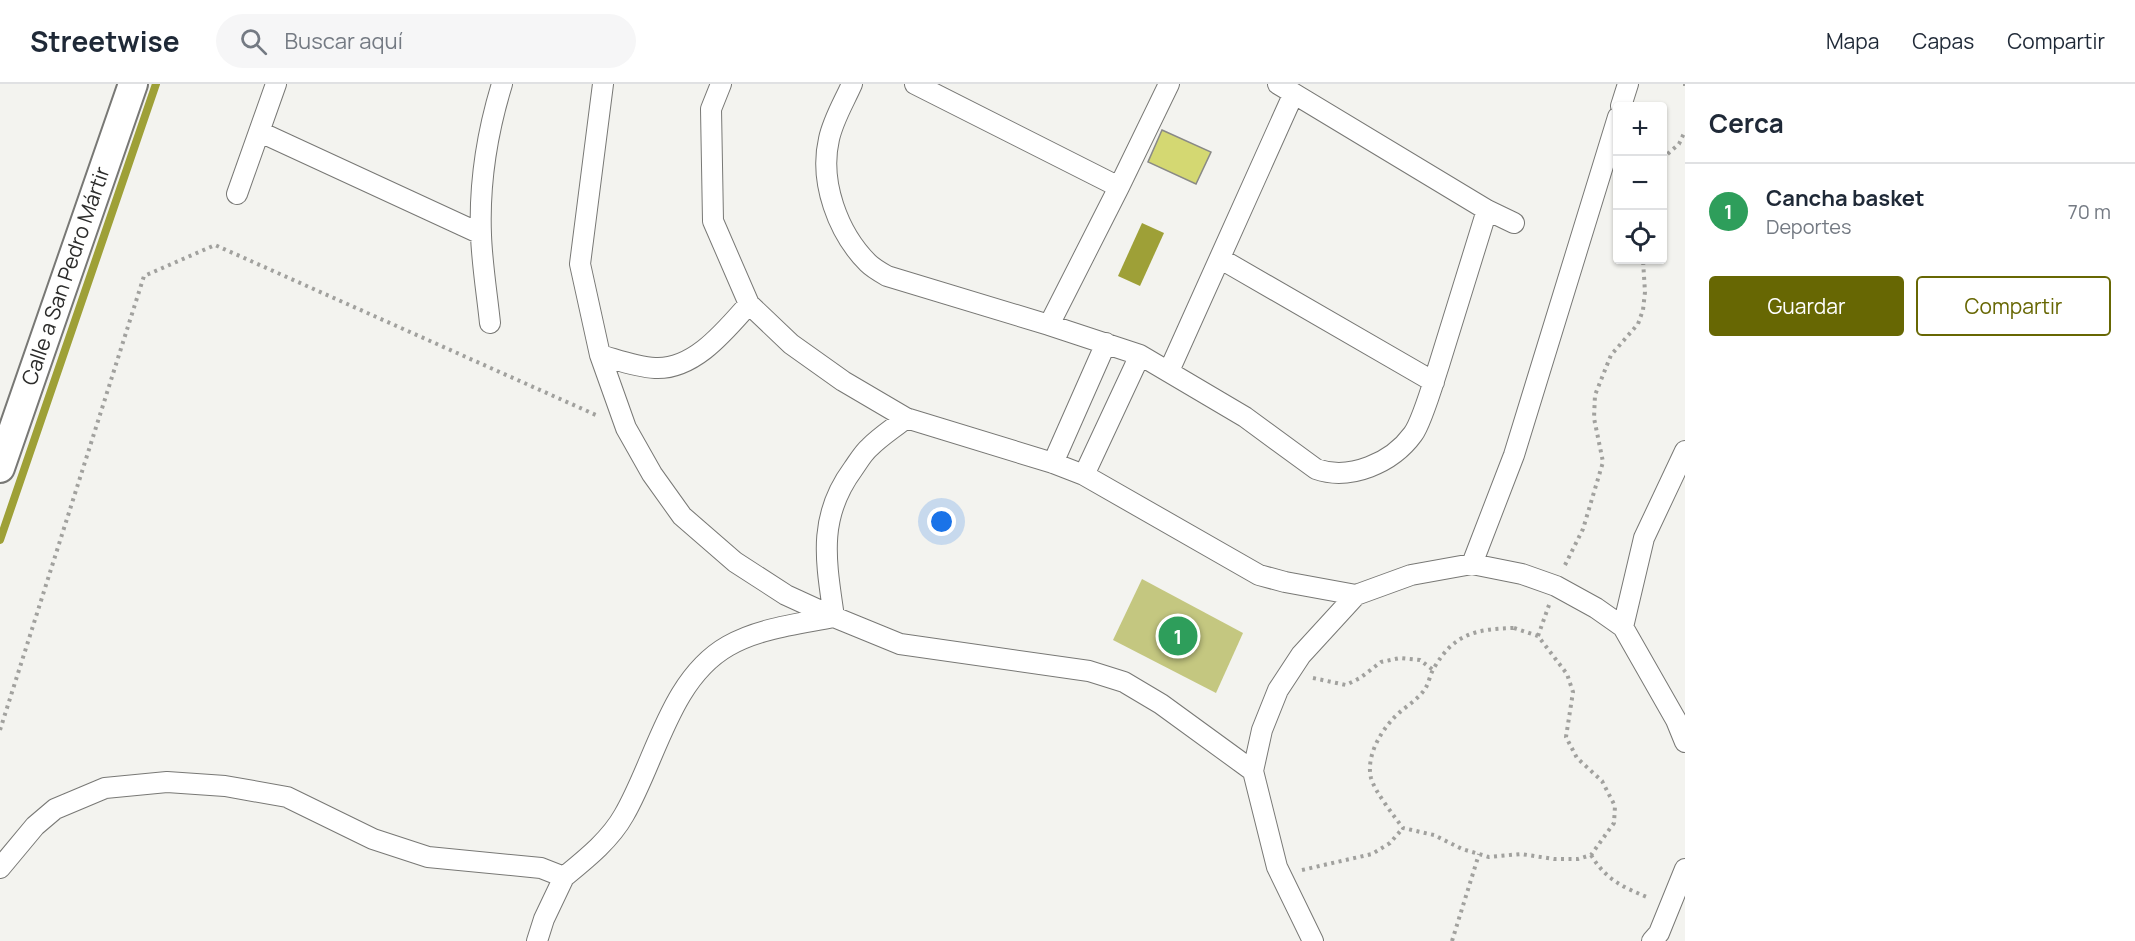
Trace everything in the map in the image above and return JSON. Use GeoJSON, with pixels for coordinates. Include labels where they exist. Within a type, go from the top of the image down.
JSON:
{"type":"FeatureCollection","features":[{"type":"Feature","properties":{"kind":"main road","name":"Calle a San Pedro Mártir"},"geometry":{"type":"LineString","coordinates":[[0,468],[132,84]]}},
{"type":"Feature","properties":{"kind":"street"},"geometry":{"type":"LineString","coordinates":[[237,194],[276,84]]}},
{"type":"Feature","properties":{"kind":"street"},"geometry":{"type":"LineString","coordinates":[[490,323],[481,234],[484,162],[491,117],[502,84]]}},
{"type":"Feature","properties":{"kind":"street"},"geometry":{"type":"LineString","coordinates":[[602,84],[580,264],[600,355],[626,428],[652,474],[682,516],[735,562],[786,595],[834,617],[900,644],[1089,671],[1124,682],[1161,704],[1253,771]]}},
{"type":"Feature","properties":{"kind":"street"},"geometry":{"type":"LineString","coordinates":[[721,84],[711,109],[713,221],[749,304],[791,344],[814,362],[906,418],[1053,463],[1084,476],[1259,575],[1356,595]]}},
{"type":"Feature","properties":{"kind":"street"},"geometry":{"type":"LineString","coordinates":[[852,84],[833,124],[828,141],[826,162],[831,201],[855,249],[869,265],[886,276],[1140,355],[1169,370],[1245,417],[1316,469],[1329,474],[1347,473],[1390,457],[1414,433],[1434,381],[1487,210]]}},
{"type":"Feature","properties":{"kind":"street"},"geometry":{"type":"LineString","coordinates":[[915,84],[1119,188]]}},
{"type":"Feature","properties":{"kind":"street"},"geometry":{"type":"LineString","coordinates":[[1049,325],[1169,84]]}},
{"type":"Feature","properties":{"kind":"street"},"geometry":{"type":"LineString","coordinates":[[1622,102],[1628,84]]}},
{"type":"Feature","properties":{"kind":"street"},"geometry":{"type":"LineString","coordinates":[[1169,370],[1221,259],[1285,90],[1487,210],[1514,223]]}},
{"type":"Feature","properties":{"kind":"street"},"geometry":{"type":"LineString","coordinates":[[1472,564],[1514,455],[1613,130]]}},
{"type":"Feature","properties":{"kind":"street"},"geometry":{"type":"LineString","coordinates":[[260,132],[481,234]]}},
{"type":"Feature","properties":{"kind":"street"},"geometry":{"type":"LineString","coordinates":[[1221,259],[1434,381]]}},
{"type":"Feature","properties":{"kind":"street"},"geometry":{"type":"LineString","coordinates":[[600,355],[630,364],[656,368],[673,366],[690,359],[713,342],[749,304]]}},
{"type":"Feature","properties":{"kind":"street"},"geometry":{"type":"LineString","coordinates":[[1053,463],[1106,343]]}},
{"type":"Feature","properties":{"kind":"street"},"geometry":{"type":"LineString","coordinates":[[1084,476],[1140,355]]}},
{"type":"Feature","properties":{"kind":"street"},"geometry":{"type":"LineString","coordinates":[[834,617],[828,575],[826,536],[832,507],[842,485],[869,448],[906,418]]}},
{"type":"Feature","properties":{"kind":"street"},"geometry":{"type":"LineString","coordinates":[[1623,627],[1644,538],[1685,452]]}},
{"type":"Feature","properties":{"kind":"street"},"geometry":{"type":"LineString","coordinates":[[1311,940],[1281,876],[1253,771],[1262,730],[1278,690],[1301,655],[1356,595],[1411,575],[1472,564],[1522,574],[1556,586],[1596,608],[1623,627],[1680,716],[1685,742]]}},
{"type":"Feature","properties":{"kind":"street"},"geometry":{"type":"LineString","coordinates":[[537,941],[544,919],[564,877],[601,845],[625,815],[689,680],[706,662],[728,646],[755,634],[834,617]]}},
{"type":"Feature","properties":{"kind":"street"},"geometry":{"type":"LineString","coordinates":[[0,868],[35,826],[54,809],[105,788],[167,782],[225,786],[287,797],[373,839],[428,857],[541,868],[564,877]]}},
{"type":"Feature","properties":{"kind":"street"},"geometry":{"type":"LineString","coordinates":[[1652,941],[1659,933],[1685,870]]}},
{"type":"Feature","properties":{"kind":"path"},"geometry":{"type":"LineString","coordinates":[[1665,156],[1679,144],[1685,131]]}},
{"type":"Feature","properties":{"kind":"path"},"geometry":{"type":"LineString","coordinates":[[0,730],[144,276],[215,244],[626,428]]}},
{"type":"Feature","properties":{"kind":"path"},"geometry":{"type":"LineString","coordinates":[[1538,636],[1556,586],[1583,529],[1603,462],[1594,418],[1595,395],[1611,355],[1638,324],[1643,310],[1645,292],[1642,264]]}},
{"type":"Feature","properties":{"kind":"path"},"geometry":{"type":"LineString","coordinates":[[1514,628],[1538,636],[1567,674],[1573,692],[1566,737],[1577,758],[1602,781],[1615,806],[1614,823],[1591,855],[1578,859],[1554,859],[1521,854],[1489,857],[1462,849],[1434,835],[1403,828],[1371,778],[1371,757],[1382,732],[1392,719],[1426,688],[1446,648],[1462,636],[1488,629],[1514,628]]}},
{"type":"Feature","properties":{"kind":"path"},"geometry":{"type":"LineString","coordinates":[[1290,671],[1318,680],[1346,685],[1360,678],[1381,662],[1400,658],[1420,660],[1433,670]]}},
{"type":"Feature","properties":{"kind":"path"},"geometry":{"type":"LineString","coordinates":[[1281,876],[1372,854],[1390,843],[1403,828]]}},
{"type":"Feature","properties":{"kind":"path"},"geometry":{"type":"LineString","coordinates":[[1452,941],[1479,854]]}},
{"type":"Feature","properties":{"kind":"path"},"geometry":{"type":"LineString","coordinates":[[1591,855],[1596,864],[1617,885],[1670,907]]}},
{"type":"Feature","properties":{"kind":"green space"},"geometry":{"type":"Polygon","coordinates":[[[1142,579],[1243,633],[1216,693],[1113,640],[1142,579]]]}},
{"type":"Feature","properties":{"kind":"shaded area"},"geometry":{"type":"Polygon","coordinates":[[[1142,223],[1164,233],[1140,286],[1118,276],[1142,223]]]}},
{"type":"Feature","properties":{"kind":"building"},"geometry":{"type":"Polygon","coordinates":[[[1162,130],[1211,152],[1196,184],[1148,162],[1162,130]]]}},
{"type":"Feature","properties":{"kind":"waterway"},"geometry":{"type":"LineString","coordinates":[[0,540],[156,84]]}},
{"type":"Feature","properties":{"kind":"place","name":"Cancha basket"},"geometry":{"type":"Point","coordinates":[1178,636]}}]}
